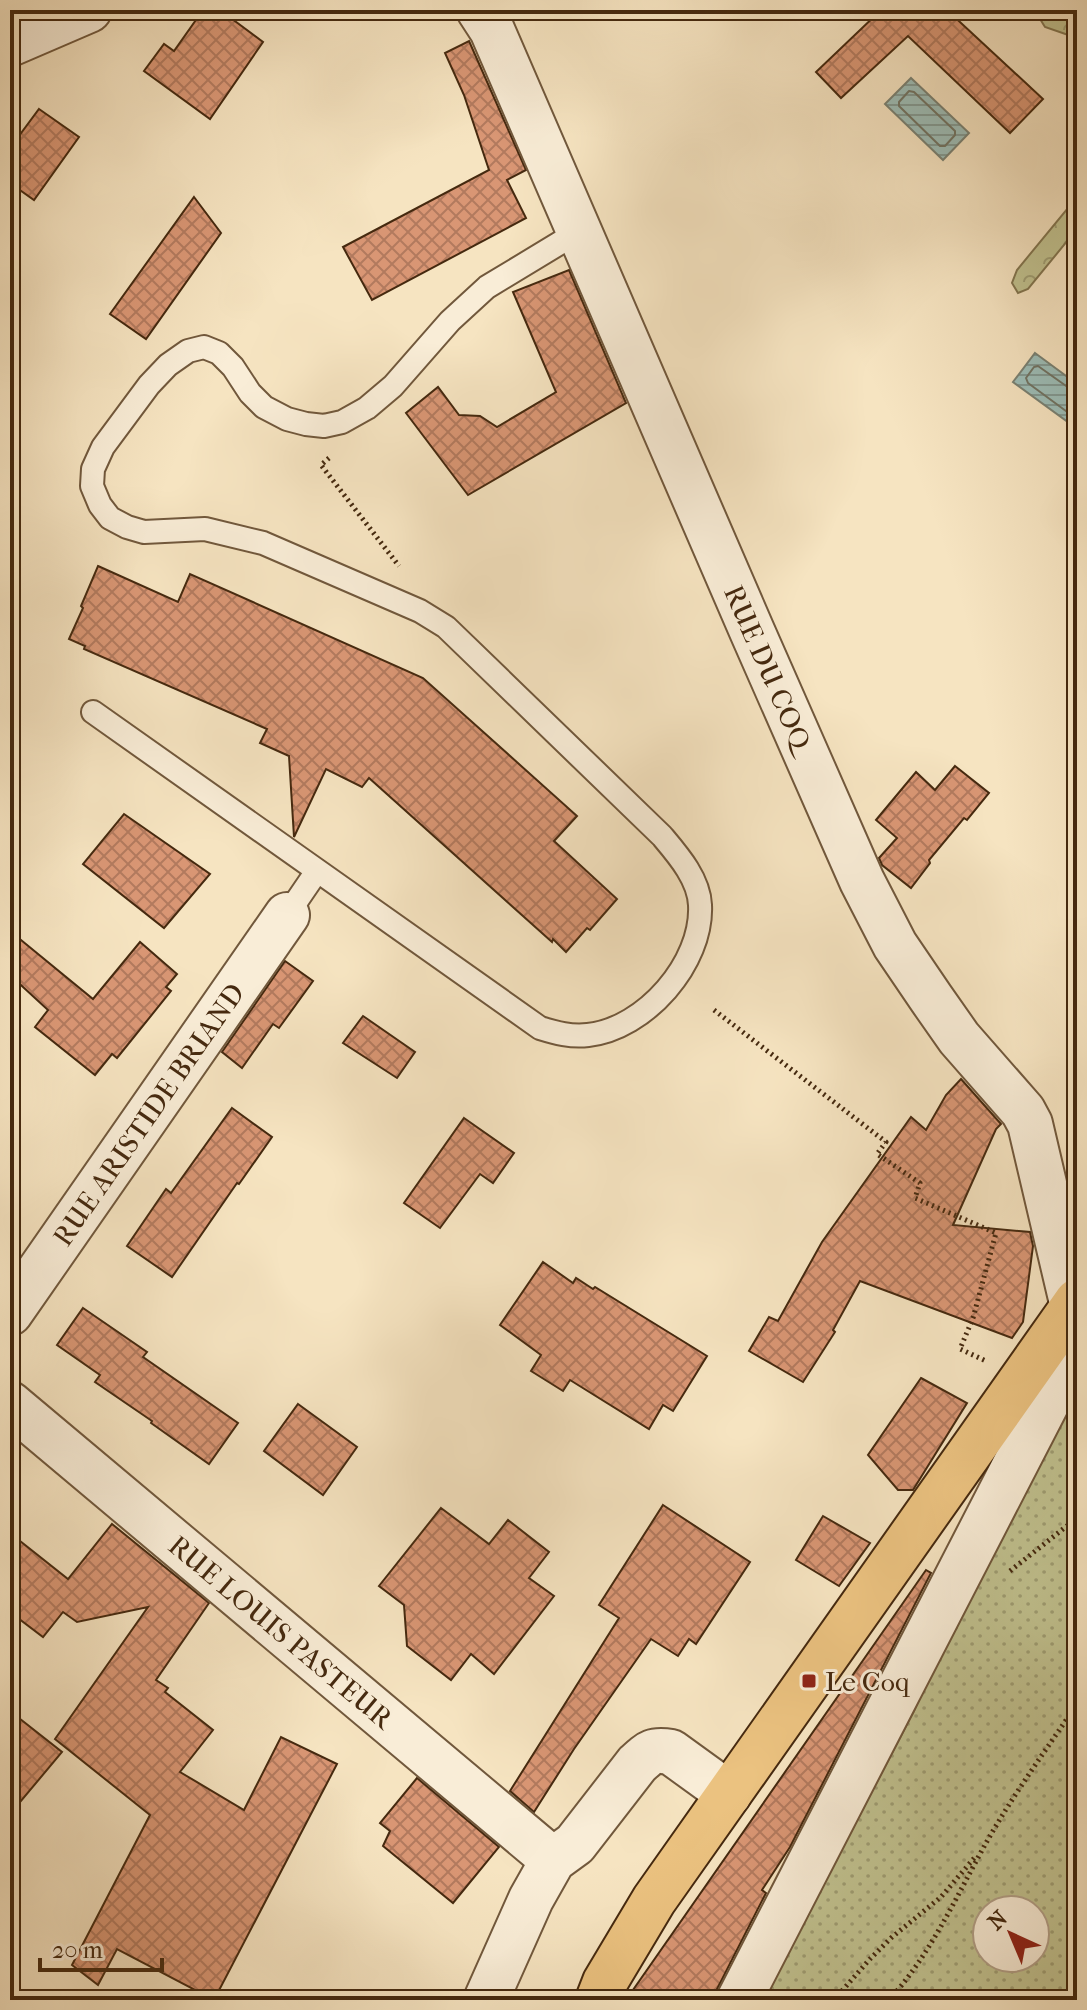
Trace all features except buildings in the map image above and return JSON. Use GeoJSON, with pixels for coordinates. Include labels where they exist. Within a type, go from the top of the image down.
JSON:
{"type":"FeatureCollection","features":[{"type":"Feature","properties":{"kind":"main road"},"geometry":{"type":"LineString","coordinates":[[598,2000],[605,1982],[654,1900],[1075,1304]]}},
{"type":"Feature","properties":{"kind":"street"},"geometry":{"type":"LineString","coordinates":[[10,44],[89,10]]}},
{"type":"Feature","properties":{"kind":"street","name":"RUE DU COQ"},"geometry":{"type":"LineString","coordinates":[[479,10],[492,30],[862,881],[895,945],[931,998],[959,1038],[1023,1111],[1030,1124],[1075,1304]]}},
{"type":"Feature","properties":{"kind":"street","name":"RUE ARISTIDE BRIAND"},"geometry":{"type":"LineString","coordinates":[[10,1313],[287,915]]}},
{"type":"Feature","properties":{"kind":"street"},"geometry":{"type":"LineString","coordinates":[[739,2000],[1049,1399],[1066,1349],[1075,1304]]}},
{"type":"Feature","properties":{"kind":"street","name":"RUE LOUIS PASTEUR"},"geometry":{"type":"LineString","coordinates":[[10,1404],[553,1860]]}},
{"type":"Feature","properties":{"kind":"street"},"geometry":{"type":"LineString","coordinates":[[486,2000],[531,1899],[553,1860],[575,1844],[637,1764],[650,1753],[660,1750],[671,1752],[729,1794]]}},
{"type":"Feature","properties":{"kind":"lane"},"geometry":{"type":"LineString","coordinates":[[93,712],[540,1028],[564,1035],[587,1036],[610,1031],[635,1017],[657,998],[676,978],[693,950],[699,930],[700,903],[695,884],[683,861],[662,836],[446,627],[420,611],[263,543],[205,529],[144,532],[127,527],[110,518],[92,486],[93,469],[103,447],[149,385],[168,365],[188,351],[204,347],[219,353],[264,407],[287,419],[324,426],[342,422],[367,408],[393,386],[450,321],[487,287],[578,232]]}},
{"type":"Feature","properties":{"kind":"lane"},"geometry":{"type":"LineString","coordinates":[[287,915],[317,871]]}},
{"type":"Feature","properties":{"kind":"path"},"geometry":{"type":"LineString","coordinates":[[332,455],[321,465],[347,498]]}},
{"type":"Feature","properties":{"kind":"path"},"geometry":{"type":"LineString","coordinates":[[714,1010],[886,1142],[877,1154],[920,1183],[915,1198],[996,1233],[973,1318],[960,1349],[979,1357]]}},
{"type":"Feature","properties":{"kind":"path"},"geometry":{"type":"LineString","coordinates":[[889,2000],[924,1956],[985,1845],[1077,1704]]}},
{"type":"Feature","properties":{"kind":"path"},"geometry":{"type":"LineString","coordinates":[[834,2000],[891,1938],[956,1882],[985,1845]]}},
{"type":"Feature","properties":{"kind":"green space"},"geometry":{"type":"Polygon","coordinates":[[[1038,10],[1077,10],[1077,38],[1045,27],[1037,14],[1038,10]]]}},
{"type":"Feature","properties":{"kind":"green space"},"geometry":{"type":"Polygon","coordinates":[[[1077,197],[1077,229],[1028,289],[1018,293],[1012,283],[1017,270],[1077,197]]]}},
{"type":"Feature","properties":{"kind":"green space"},"geometry":{"type":"Polygon","coordinates":[[[1077,1377],[1077,2000],[763,2000],[914,1711],[966,1592],[1077,1377]]]}},
{"type":"Feature","properties":{"kind":"water"},"geometry":{"type":"Polygon","coordinates":[[[911,78],[969,133],[943,160],[885,104],[911,78]]]}},
{"type":"Feature","properties":{"kind":"water"},"geometry":{"type":"Polygon","coordinates":[[[1035,353],[1077,384],[1077,418],[1072,425],[1013,382],[1035,353]]]}},
{"type":"Feature","properties":{"kind":"place","name":"Le Coq"},"geometry":{"type":"Point","coordinates":[809,1681]}}]}
